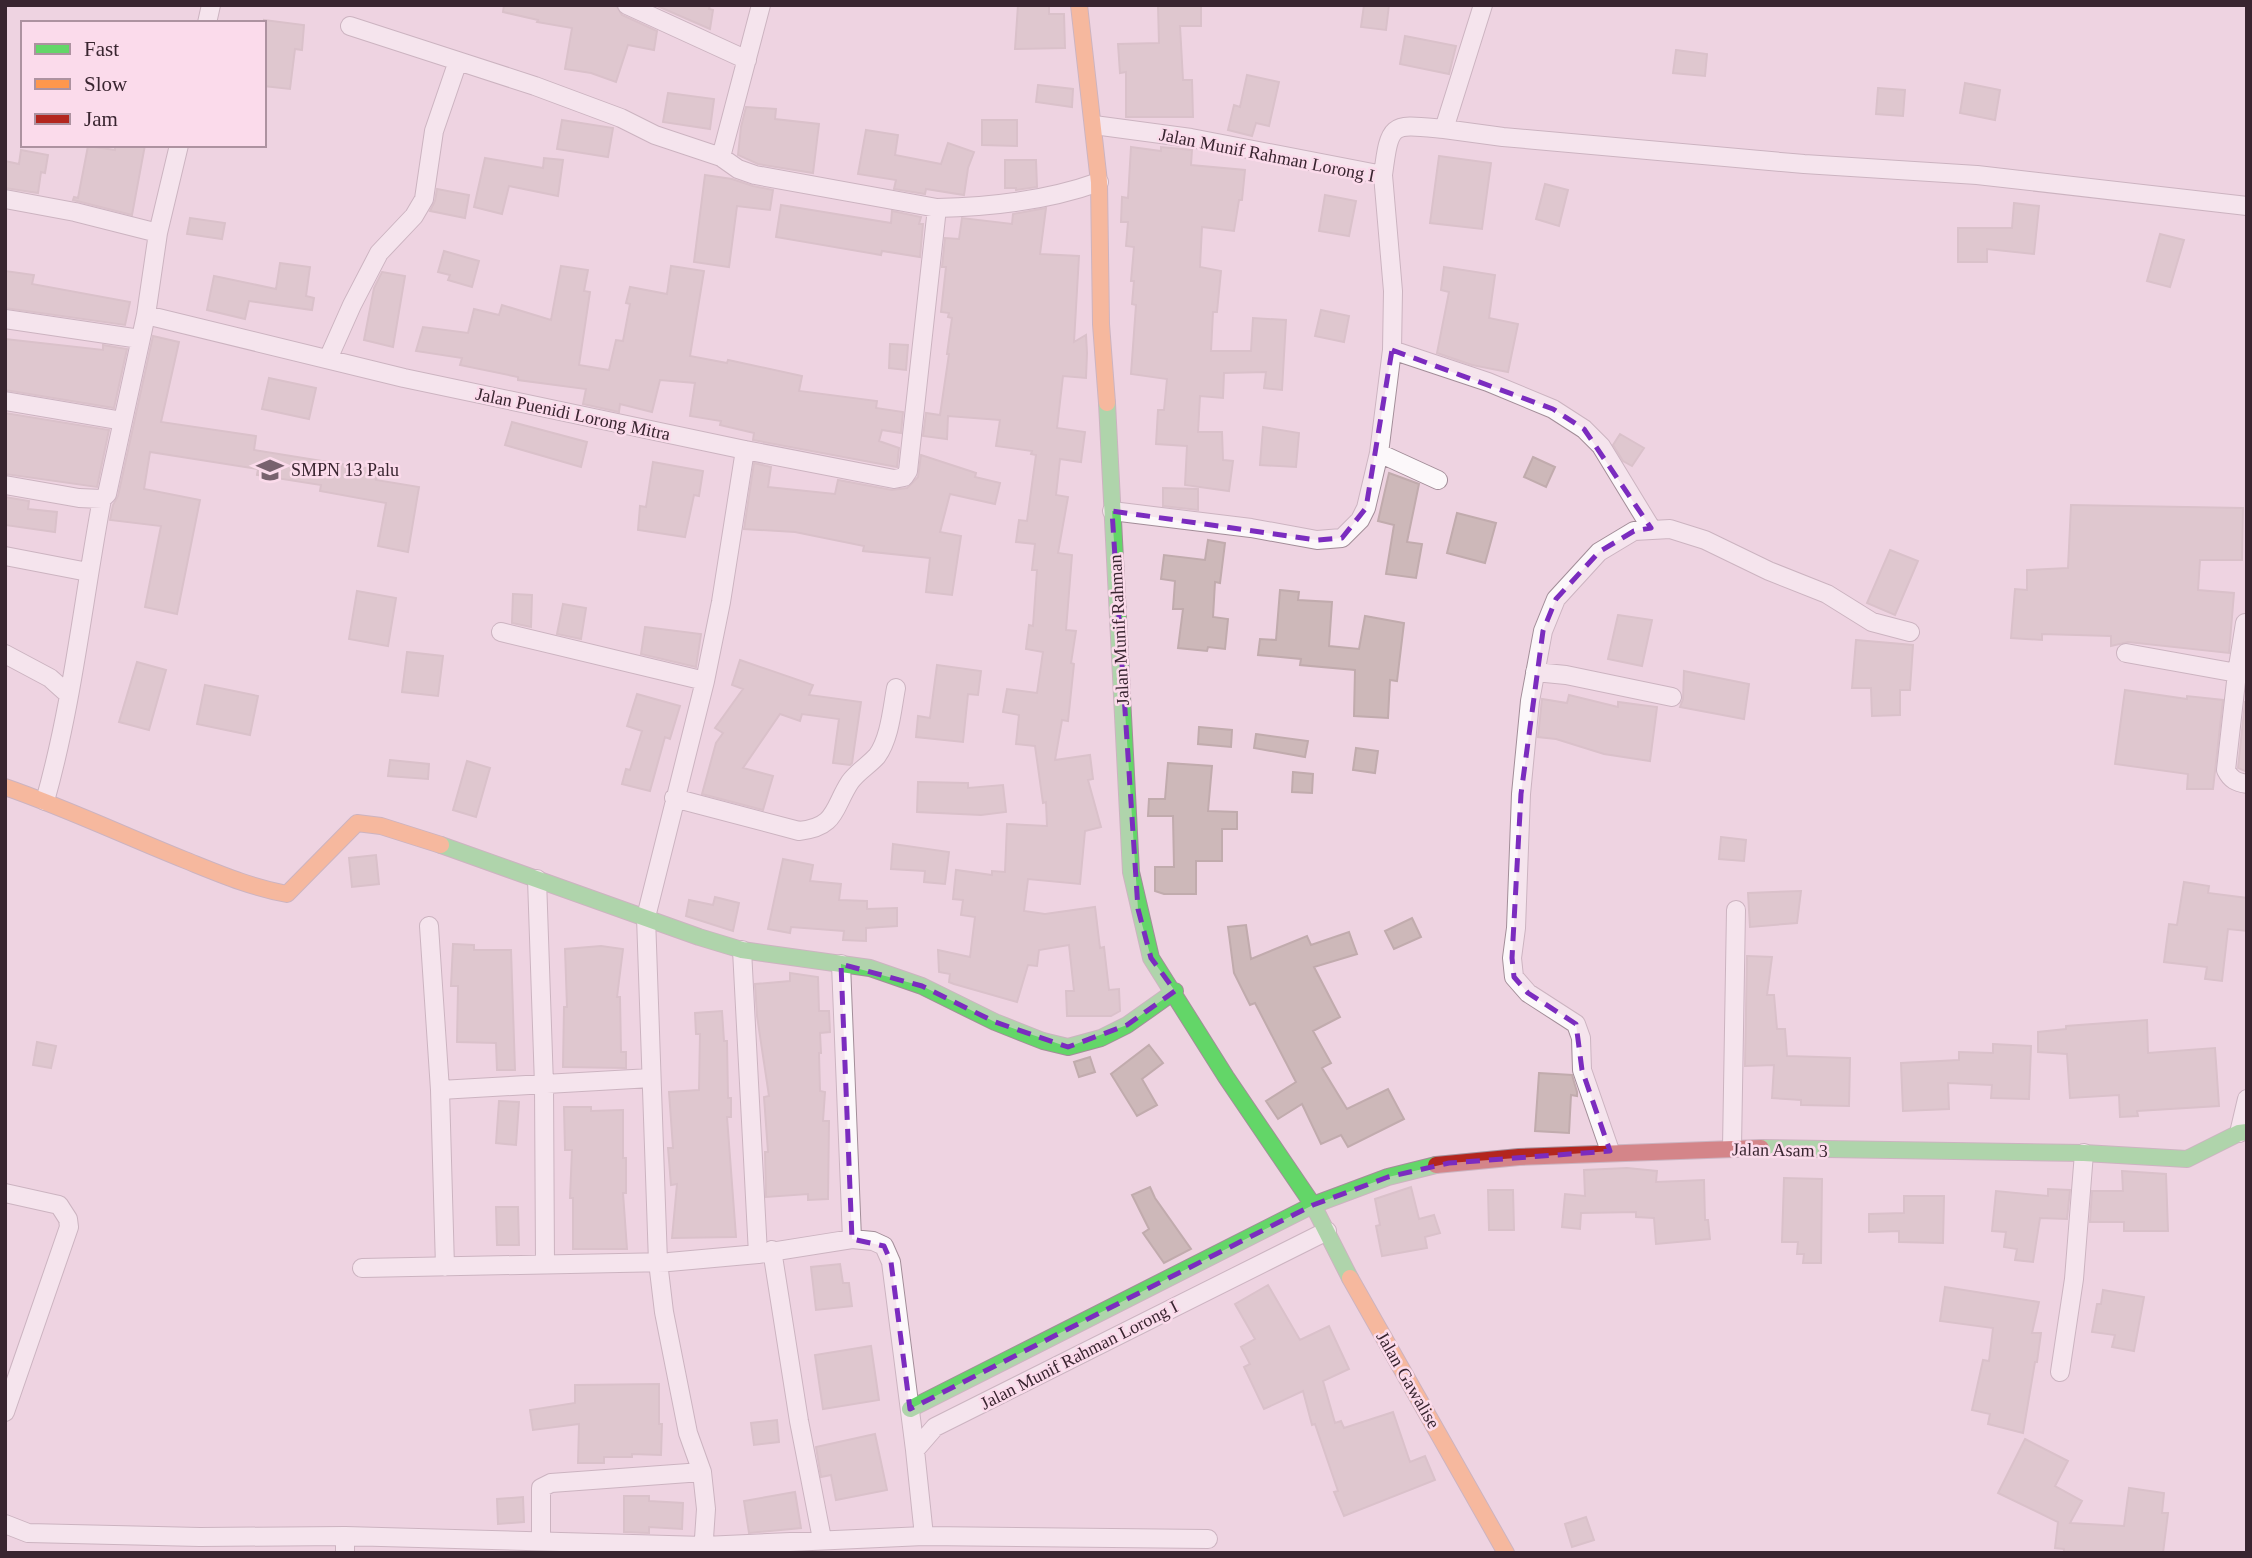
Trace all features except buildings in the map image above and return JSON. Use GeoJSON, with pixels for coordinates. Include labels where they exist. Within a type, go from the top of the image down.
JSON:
{"type":"FeatureCollection","features":[{"type":"Feature","properties":{"kind":"street"},"geometry":{"type":"LineString","coordinates":[[627,5],[747,60]]}},
{"type":"Feature","properties":{"kind":"street"},"geometry":{"type":"LineString","coordinates":[[721,157],[761,5]]}},
{"type":"Feature","properties":{"kind":"street","name":"Jalan Munif Rahman"},"geometry":{"type":"LineString","coordinates":[[1079,5],[1099,182],[1101,324],[1131,872],[1151,958],[1226,1077],[1314,1205]]}},
{"type":"Feature","properties":{"kind":"street"},"geometry":{"type":"LineString","coordinates":[[1444,129],[1483,5]]}},
{"type":"Feature","properties":{"kind":"street"},"geometry":{"type":"LineString","coordinates":[[350,26],[535,86],[621,118],[655,135],[721,157],[738,169],[755,175],[937,208],[966,207],[1061,193],[1099,182]]}},
{"type":"Feature","properties":{"kind":"street"},"geometry":{"type":"LineString","coordinates":[[328,359],[379,253],[414,216],[424,199],[434,131],[458,61]]}},
{"type":"Feature","properties":{"kind":"street","name":"Jalan Munif Rahman Lorong I"},"geometry":{"type":"LineString","coordinates":[[1094,125],[1191,138],[1382,175],[1393,291],[1392,350],[1379,453],[1366,508],[1360,520],[1342,538],[1317,540],[1251,528],[1112,511]]}},
{"type":"Feature","properties":{"kind":"street"},"geometry":{"type":"LineString","coordinates":[[1382,175],[1388,139],[1395,129],[1407,125],[1503,137],[1804,164],[1978,174],[2247,206]]}},
{"type":"Feature","properties":{"kind":"street"},"geometry":{"type":"LineString","coordinates":[[45,801],[59,752],[102,499],[110,485],[146,315],[158,233],[179,147]]}},
{"type":"Feature","properties":{"kind":"street"},"geometry":{"type":"LineString","coordinates":[[5,200],[75,212],[158,233]]}},
{"type":"Feature","properties":{"kind":"street","name":"Jalan Puenidi Lorong Mitra"},"geometry":{"type":"LineString","coordinates":[[146,315],[404,378],[746,450],[900,479],[907,475],[937,208]]}},
{"type":"Feature","properties":{"kind":"street"},"geometry":{"type":"LineString","coordinates":[[5,319],[141,339]]}},
{"type":"Feature","properties":{"kind":"street"},"geometry":{"type":"LineString","coordinates":[[1392,350],[1488,382],[1553,409],[1584,429],[1601,446],[1651,528]]}},
{"type":"Feature","properties":{"kind":"street"},"geometry":{"type":"LineString","coordinates":[[5,401],[123,421]]}},
{"type":"Feature","properties":{"kind":"street"},"geometry":{"type":"LineString","coordinates":[[703,1549],[706,1509],[702,1472],[688,1433],[664,1312],[658,1262],[646,917],[705,681],[746,450]]}},
{"type":"Feature","properties":{"kind":"street"},"geometry":{"type":"LineString","coordinates":[[1379,453],[1438,480]]}},
{"type":"Feature","properties":{"kind":"street"},"geometry":{"type":"LineString","coordinates":[[5,485],[79,498],[102,499]]}},
{"type":"Feature","properties":{"kind":"street"},"geometry":{"type":"LineString","coordinates":[[1609,1152],[1582,1070],[1581,1038],[1576,1024],[1528,993],[1514,977],[1512,958],[1516,928],[1521,794],[1530,701],[1543,631],[1556,599],[1599,552],[1634,531],[1670,529],[1705,540],[1769,571],[1827,594],[1872,622],[1910,632]]}},
{"type":"Feature","properties":{"kind":"street"},"geometry":{"type":"LineString","coordinates":[[5,556],[88,572]]}},
{"type":"Feature","properties":{"kind":"street"},"geometry":{"type":"LineString","coordinates":[[2245,622],[2226,770],[2236,782],[2247,783]]}},
{"type":"Feature","properties":{"kind":"street"},"geometry":{"type":"LineString","coordinates":[[500,632],[705,681]]}},
{"type":"Feature","properties":{"kind":"street"},"geometry":{"type":"LineString","coordinates":[[2126,653],[2237,673]]}},
{"type":"Feature","properties":{"kind":"street"},"geometry":{"type":"LineString","coordinates":[[5,654],[50,678],[69,695]]}},
{"type":"Feature","properties":{"kind":"street"},"geometry":{"type":"LineString","coordinates":[[1535,672],[1672,697]]}},
{"type":"Feature","properties":{"kind":"street"},"geometry":{"type":"LineString","coordinates":[[674,798],[799,831],[817,829],[834,814],[851,782],[878,754],[886,736],[896,688]]}},
{"type":"Feature","properties":{"kind":"street"},"geometry":{"type":"LineString","coordinates":[[5,787],[255,888],[276,894],[287,894],[358,823],[381,826],[741,950],[870,968],[922,986],[995,1022],[1043,1041],[1068,1047],[1110,1034],[1174,991]]}},
{"type":"Feature","properties":{"kind":"street"},"geometry":{"type":"LineString","coordinates":[[537,879],[544,1085],[545,1264]]}},
{"type":"Feature","properties":{"kind":"street"},"geometry":{"type":"LineString","coordinates":[[1732,1149],[1736,910]]}},
{"type":"Feature","properties":{"kind":"street"},"geometry":{"type":"LineString","coordinates":[[429,926],[440,1090],[445,1267]]}},
{"type":"Feature","properties":{"kind":"street"},"geometry":{"type":"LineString","coordinates":[[741,950],[765,1252],[822,1539]]}},
{"type":"Feature","properties":{"kind":"street"},"geometry":{"type":"LineString","coordinates":[[841,964],[852,1239]]}},
{"type":"Feature","properties":{"kind":"street"},"geometry":{"type":"LineString","coordinates":[[440,1090],[651,1078]]}},
{"type":"Feature","properties":{"kind":"street"},"geometry":{"type":"LineString","coordinates":[[2243,1133],[2247,1100]]}},
{"type":"Feature","properties":{"kind":"street","name":"Jalan Asam 3"},"geometry":{"type":"LineString","coordinates":[[910,1409],[1314,1205],[1420,1168],[1519,1157],[1732,1149],[2084,1153],[2188,1159],[2243,1133]]}},
{"type":"Feature","properties":{"kind":"street"},"geometry":{"type":"LineString","coordinates":[[2060,1371],[2074,1279],[2084,1153]]}},
{"type":"Feature","properties":{"kind":"street"},"geometry":{"type":"LineString","coordinates":[[5,1193],[59,1205],[68,1219],[69,1227],[5,1412]]}},
{"type":"Feature","properties":{"kind":"street","name":"Jalan Gawalise"},"geometry":{"type":"LineString","coordinates":[[1314,1205],[1356,1289],[1506,1553]]}},
{"type":"Feature","properties":{"kind":"street","name":"Jalan Munif Rahman Lorong I"},"geometry":{"type":"LineString","coordinates":[[915,1450],[935,1427],[1327,1231]]}},
{"type":"Feature","properties":{"kind":"street"},"geometry":{"type":"LineString","coordinates":[[362,1268],[658,1262],[765,1252],[852,1239],[873,1241],[884,1246],[891,1262],[924,1536]]}},
{"type":"Feature","properties":{"kind":"street"},"geometry":{"type":"LineString","coordinates":[[541,1543],[541,1488],[551,1483],[603,1477],[702,1472]]}},
{"type":"Feature","properties":{"kind":"street"},"geometry":{"type":"LineString","coordinates":[[5,1524],[28,1533],[196,1545],[541,1543],[703,1549],[822,1539],[924,1536],[1186,1546],[1208,1539]]}},
{"type":"Feature","properties":{"kind":"highlighted area"},"geometry":{"type":"Polygon","coordinates":[[[1392,350],[1553,409],[1584,429],[1651,528],[1634,531],[1599,552],[1556,599],[1543,631],[1521,794],[1512,958],[1514,977],[1528,993],[1576,1024],[1582,1070],[1610,1151],[1449,1163],[1388,1177],[1313,1205],[910,1409],[891,1262],[884,1246],[852,1239],[841,964],[922,986],[995,1022],[1068,1047],[1127,1025],[1175,991],[1151,958],[1138,909],[1112,511],[1317,540],[1342,538],[1366,508],[1392,350]]]}},
{"type":"Feature","properties":{"kind":"traffic: fast"},"geometry":{"type":"LineString","coordinates":[[1107,403],[1131,872],[1151,958],[1226,1077],[1313,1205],[1350,1278]]}},
{"type":"Feature","properties":{"kind":"traffic: fast"},"geometry":{"type":"LineString","coordinates":[[441,845],[742,950],[870,968],[922,986],[995,1022],[1043,1041],[1068,1047],[1101,1038],[1127,1025],[1175,991]]}},
{"type":"Feature","properties":{"kind":"traffic: fast"},"geometry":{"type":"LineString","coordinates":[[1761,1148],[2084,1153],[2187,1159],[2239,1133],[2247,1132]]}},
{"type":"Feature","properties":{"kind":"traffic: fast"},"geometry":{"type":"LineString","coordinates":[[910,1409],[1313,1205],[1388,1177],[1436,1165]]}},
{"type":"Feature","properties":{"kind":"traffic: slow"},"geometry":{"type":"LineString","coordinates":[[1079,5],[1099,182],[1101,324],[1107,403]]}},
{"type":"Feature","properties":{"kind":"traffic: slow"},"geometry":{"type":"LineString","coordinates":[[5,787],[223,875],[287,894],[357,823],[381,826],[441,845]]}},
{"type":"Feature","properties":{"kind":"traffic: slow"},"geometry":{"type":"LineString","coordinates":[[1350,1278],[1506,1553]]}},
{"type":"Feature","properties":{"kind":"traffic: jam"},"geometry":{"type":"LineString","coordinates":[[1436,1165],[1519,1157],[1761,1148]]}},
{"type":"Feature","properties":{"kind":"place","name":"SMPN 13 Palu"},"geometry":{"type":"Point","coordinates":[270,470]}}]}
